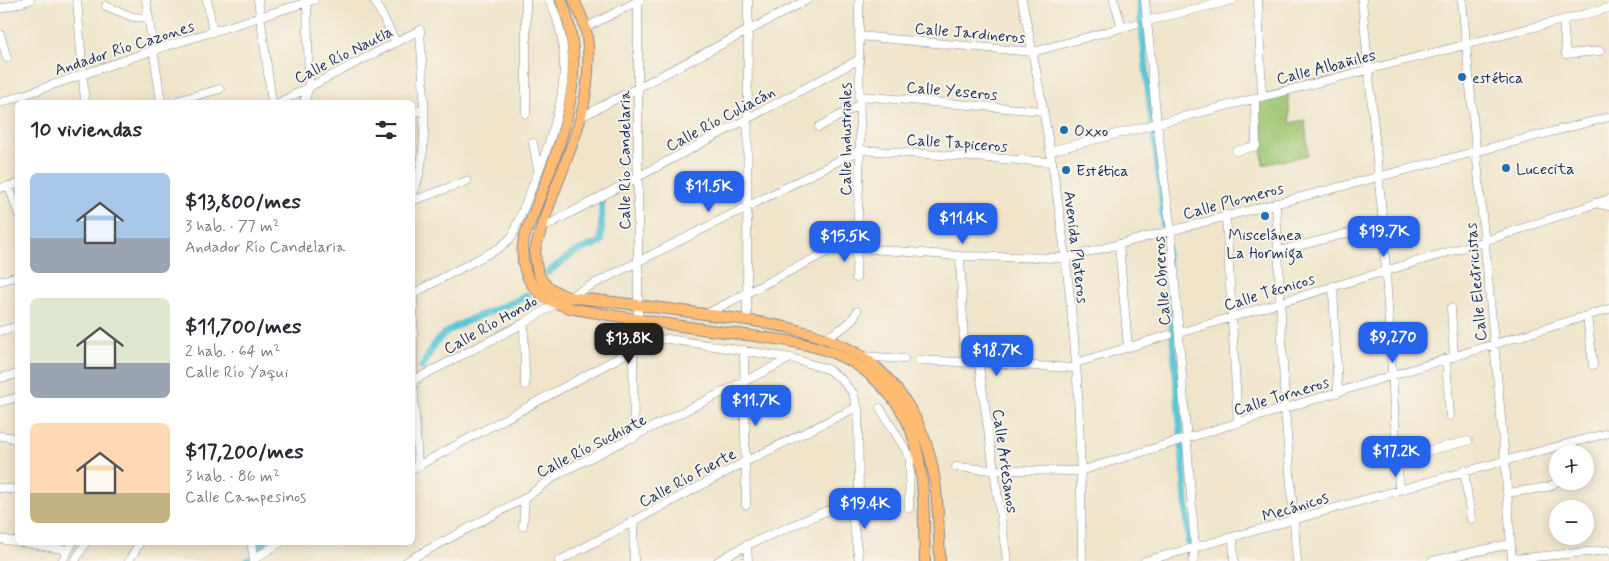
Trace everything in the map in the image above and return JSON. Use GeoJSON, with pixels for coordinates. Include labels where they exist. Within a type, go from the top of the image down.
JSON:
{"type":"FeatureCollection","features":[{"type":"Feature","properties":{"kind":"main road"},"geometry":{"type":"LineString","coordinates":[[561,0],[570,25],[573,52],[564,117],[524,238],[522,251],[525,269],[532,283],[544,297],[555,304],[638,320],[819,349],[843,357],[867,373],[894,401],[906,418],[914,454],[925,561]]}},
{"type":"Feature","properties":{"kind":"main road"},"geometry":{"type":"LineString","coordinates":[[574,0],[585,28],[587,67],[582,116],[535,251],[536,269],[541,279],[550,290],[568,297],[637,304],[801,330],[861,356],[886,377],[905,401],[922,431],[932,466],[940,561]]}},
{"type":"Feature","properties":{"kind":"street"},"geometry":{"type":"LineString","coordinates":[[0,9],[30,0]]}},
{"type":"Feature","properties":{"kind":"street"},"geometry":{"type":"LineString","coordinates":[[77,0],[85,100]]}},
{"type":"Feature","properties":{"kind":"street"},"geometry":{"type":"LineString","coordinates":[[146,0],[161,100]]}},
{"type":"Feature","properties":{"kind":"street"},"geometry":{"type":"LineString","coordinates":[[207,0],[212,32]]}},
{"type":"Feature","properties":{"kind":"street"},"geometry":{"type":"LineString","coordinates":[[258,0],[272,100]]}},
{"type":"Feature","properties":{"kind":"street"},"geometry":{"type":"LineString","coordinates":[[374,0],[396,42]]}},
{"type":"Feature","properties":{"kind":"street"},"geometry":{"type":"LineString","coordinates":[[526,0],[526,114]]}},
{"type":"Feature","properties":{"kind":"street"},"geometry":{"type":"LineString","coordinates":[[549,0],[556,13],[564,41],[568,81]]}},
{"type":"Feature","properties":{"kind":"street"},"geometry":{"type":"LineString","coordinates":[[585,28],[639,0]]}},
{"type":"Feature","properties":{"kind":"street","name":"Calle Río Candelaria"},"geometry":{"type":"LineString","coordinates":[[638,320],[639,0]]}},
{"type":"Feature","properties":{"kind":"street"},"geometry":{"type":"LineString","coordinates":[[747,320],[748,0]]}},
{"type":"Feature","properties":{"kind":"street"},"geometry":{"type":"LineString","coordinates":[[582,116],[807,0]]}},
{"type":"Feature","properties":{"kind":"street","name":"Calle Industriales"},"geometry":{"type":"LineString","coordinates":[[856,278],[860,150],[859,0]]}},
{"type":"Feature","properties":{"kind":"street","name":"Avenida Plateros"},"geometry":{"type":"LineString","coordinates":[[1022,0],[1052,162],[1066,258],[1076,365],[1082,561]]}},
{"type":"Feature","properties":{"kind":"street"},"geometry":{"type":"LineString","coordinates":[[1114,0],[1122,28]]}},
{"type":"Feature","properties":{"kind":"street","name":"Calle Obreros"},"geometry":{"type":"LineString","coordinates":[[1145,0],[1153,124],[1168,232],[1179,333],[1193,561]]}},
{"type":"Feature","properties":{"kind":"street"},"geometry":{"type":"LineString","coordinates":[[1147,21],[1233,0]]}},
{"type":"Feature","properties":{"kind":"street"},"geometry":{"type":"LineString","coordinates":[[1236,151],[1256,146],[1259,97],[1258,0]]}},
{"type":"Feature","properties":{"kind":"street"},"geometry":{"type":"LineString","coordinates":[[1362,0],[1383,224],[1384,270],[1399,489]]}},
{"type":"Feature","properties":{"kind":"street","name":"Calle Electricistas"},"geometry":{"type":"LineString","coordinates":[[1462,0],[1505,460],[1512,560]]}},
{"type":"Feature","properties":{"kind":"street"},"geometry":{"type":"LineString","coordinates":[[305,100],[308,87],[309,1]]}},
{"type":"Feature","properties":{"kind":"street","name":"Andador Río Cazones"},"geometry":{"type":"LineString","coordinates":[[0,103],[154,50],[309,1]]}},
{"type":"Feature","properties":{"kind":"street"},"geometry":{"type":"LineString","coordinates":[[106,6],[133,17],[149,18]]}},
{"type":"Feature","properties":{"kind":"street","name":"Calle Albañiles"},"geometry":{"type":"LineString","coordinates":[[1050,151],[1609,8]]}},
{"type":"Feature","properties":{"kind":"street"},"geometry":{"type":"LineString","coordinates":[[1563,20],[1566,54],[1600,51]]}},
{"type":"Feature","properties":{"kind":"street","name":"Calle Jardineros"},"geometry":{"type":"LineString","coordinates":[[859,36],[1033,52],[1136,24]]}},
{"type":"Feature","properties":{"kind":"street","name":"Calle Río Nautla"},"geometry":{"type":"LineString","coordinates":[[284,100],[420,30],[424,109]]}},
{"type":"Feature","properties":{"kind":"street"},"geometry":{"type":"LineString","coordinates":[[0,34],[6,58]]}},
{"type":"Feature","properties":{"kind":"street","name":"Calle Río Culiacán"},"geometry":{"type":"LineString","coordinates":[[542,228],[858,60]]}},
{"type":"Feature","properties":{"kind":"street"},"geometry":{"type":"LineString","coordinates":[[180,100],[220,89]]}},
{"type":"Feature","properties":{"kind":"street","name":"Calle Yeseros"},"geometry":{"type":"LineString","coordinates":[[859,96],[1043,111]]}},
{"type":"Feature","properties":{"kind":"street"},"geometry":{"type":"LineString","coordinates":[[819,127],[859,105]]}},
{"type":"Feature","properties":{"kind":"street"},"geometry":{"type":"LineString","coordinates":[[415,113],[424,109],[420,166],[415,189]]}},
{"type":"Feature","properties":{"kind":"street"},"geometry":{"type":"LineString","coordinates":[[415,293],[510,241],[538,170],[564,117]]}},
{"type":"Feature","properties":{"kind":"street","name":"Calle Plomeros"},"geometry":{"type":"LineString","coordinates":[[858,248],[960,256],[1066,258],[1609,117]]}},
{"type":"Feature","properties":{"kind":"street"},"geometry":{"type":"LineString","coordinates":[[532,143],[538,170]]}},
{"type":"Feature","properties":{"kind":"street"},"geometry":{"type":"LineString","coordinates":[[568,297],[860,150]]}},
{"type":"Feature","properties":{"kind":"street","name":"Calle Tapiceros"},"geometry":{"type":"LineString","coordinates":[[860,150],[1052,162]]}},
{"type":"Feature","properties":{"kind":"street"},"geometry":{"type":"LineString","coordinates":[[415,200],[467,181]]}},
{"type":"Feature","properties":{"kind":"street"},"geometry":{"type":"LineString","coordinates":[[0,188],[15,185]]}},
{"type":"Feature","properties":{"kind":"street"},"geometry":{"type":"LineString","coordinates":[[9,186],[15,204]]}},
{"type":"Feature","properties":{"kind":"street","name":"Calle Técnicos"},"geometry":{"type":"LineString","coordinates":[[1179,333],[1485,241],[1609,199]]}},
{"type":"Feature","properties":{"kind":"street"},"geometry":{"type":"LineString","coordinates":[[1276,203],[1282,302],[1285,409],[1297,561]]}},
{"type":"Feature","properties":{"kind":"street"},"geometry":{"type":"LineString","coordinates":[[1595,203],[1609,206]]}},
{"type":"Feature","properties":{"kind":"street"},"geometry":{"type":"LineString","coordinates":[[1226,216],[1238,423]]}},
{"type":"Feature","properties":{"kind":"street"},"geometry":{"type":"LineString","coordinates":[[1279,252],[1383,224]]}},
{"type":"Feature","properties":{"kind":"street"},"geometry":{"type":"LineString","coordinates":[[706,314],[858,236]]}},
{"type":"Feature","properties":{"kind":"street"},"geometry":{"type":"LineString","coordinates":[[1119,244],[1128,347]]}},
{"type":"Feature","properties":{"kind":"street"},"geometry":{"type":"LineString","coordinates":[[960,256],[965,364]]}},
{"type":"Feature","properties":{"kind":"street"},"geometry":{"type":"LineString","coordinates":[[0,281],[15,277]]}},
{"type":"Feature","properties":{"kind":"street"},"geometry":{"type":"LineString","coordinates":[[1333,286],[1338,392]]}},
{"type":"Feature","properties":{"kind":"street","name":"Calle Río Hondo"},"geometry":{"type":"LineString","coordinates":[[415,380],[524,323],[555,304]]}},
{"type":"Feature","properties":{"kind":"street"},"geometry":{"type":"LineString","coordinates":[[1451,308],[1454,357]]}},
{"type":"Feature","properties":{"kind":"street","name":"Calle Torneros"},"geometry":{"type":"LineString","coordinates":[[956,467],[993,470],[1080,471],[1494,346],[1609,309]]}},
{"type":"Feature","properties":{"kind":"street"},"geometry":{"type":"LineString","coordinates":[[823,339],[846,326],[855,318],[857,311]]}},
{"type":"Feature","properties":{"kind":"street"},"geometry":{"type":"LineString","coordinates":[[1588,316],[1593,364]]}},
{"type":"Feature","properties":{"kind":"street"},"geometry":{"type":"LineString","coordinates":[[524,323],[524,385]]}},
{"type":"Feature","properties":{"kind":"street"},"geometry":{"type":"LineString","coordinates":[[0,331],[15,327]]}},
{"type":"Feature","properties":{"kind":"street"},"geometry":{"type":"LineString","coordinates":[[706,344],[708,330]]}},
{"type":"Feature","properties":{"kind":"street"},"geometry":{"type":"LineString","coordinates":[[918,360],[979,365],[1076,365],[1169,335]]}},
{"type":"Feature","properties":{"kind":"street"},"geometry":{"type":"LineString","coordinates":[[415,468],[633,350],[656,340],[668,339],[744,350],[791,358],[827,369],[840,378],[852,393],[857,407],[859,496],[850,502],[747,545],[718,561]]}},
{"type":"Feature","properties":{"kind":"street"},"geometry":{"type":"LineString","coordinates":[[633,350],[634,438]]}},
{"type":"Feature","properties":{"kind":"street"},"geometry":{"type":"LineString","coordinates":[[744,350],[746,505]]}},
{"type":"Feature","properties":{"kind":"street"},"geometry":{"type":"LineString","coordinates":[[861,356],[904,359]]}},
{"type":"Feature","properties":{"kind":"street","name":"Calle Río Suchiate"},"geometry":{"type":"LineString","coordinates":[[407,561],[525,498],[558,474],[634,438],[791,358]]}},
{"type":"Feature","properties":{"kind":"street"},"geometry":{"type":"LineString","coordinates":[[1446,360],[1450,416]]}},
{"type":"Feature","properties":{"kind":"street","name":"Calle Artesanos"},"geometry":{"type":"LineString","coordinates":[[979,365],[1007,561]]}},
{"type":"Feature","properties":{"kind":"street"},"geometry":{"type":"LineString","coordinates":[[0,378],[15,375]]}},
{"type":"Feature","properties":{"kind":"street"},"geometry":{"type":"LineString","coordinates":[[0,402],[15,398]]}},
{"type":"Feature","properties":{"kind":"street","name":"Calle Río Fuerte"},"geometry":{"type":"LineString","coordinates":[[559,561],[745,462],[857,407]]}},
{"type":"Feature","properties":{"kind":"street"},"geometry":{"type":"LineString","coordinates":[[880,408],[914,454],[909,508]]}},
{"type":"Feature","properties":{"kind":"street","name":"Mecánicos"},"geometry":{"type":"LineString","coordinates":[[1145,561],[1233,538],[1464,470],[1609,433]]}},
{"type":"Feature","properties":{"kind":"street"},"geometry":{"type":"LineString","coordinates":[[0,436],[15,438]]}},
{"type":"Feature","properties":{"kind":"street"},"geometry":{"type":"LineString","coordinates":[[1398,458],[1468,441]]}},
{"type":"Feature","properties":{"kind":"street"},"geometry":{"type":"LineString","coordinates":[[1464,470],[1471,519]]}},
{"type":"Feature","properties":{"kind":"street"},"geometry":{"type":"LineString","coordinates":[[0,488],[15,490]]}},
{"type":"Feature","properties":{"kind":"street"},"geometry":{"type":"LineString","coordinates":[[1507,493],[1549,488]]}},
{"type":"Feature","properties":{"kind":"street"},"geometry":{"type":"LineString","coordinates":[[523,526],[525,498]]}},
{"type":"Feature","properties":{"kind":"street"},"geometry":{"type":"LineString","coordinates":[[850,502],[858,561]]}},
{"type":"Feature","properties":{"kind":"street"},"geometry":{"type":"LineString","coordinates":[[633,522],[634,561]]}},
{"type":"Feature","properties":{"kind":"street"},"geometry":{"type":"LineString","coordinates":[[1233,538],[1234,561]]}},
{"type":"Feature","properties":{"kind":"street"},"geometry":{"type":"LineString","coordinates":[[0,539],[15,541]]}},
{"type":"Feature","properties":{"kind":"street"},"geometry":{"type":"LineString","coordinates":[[1432,561],[1510,544]]}},
{"type":"Feature","properties":{"kind":"street"},"geometry":{"type":"LineString","coordinates":[[37,545],[68,550]]}},
{"type":"Feature","properties":{"kind":"street"},"geometry":{"type":"LineString","coordinates":[[62,561],[71,545]]}},
{"type":"Feature","properties":{"kind":"street"},"geometry":{"type":"LineString","coordinates":[[75,561],[84,545]]}},
{"type":"Feature","properties":{"kind":"street"},"geometry":{"type":"LineString","coordinates":[[129,561],[138,545]]}},
{"type":"Feature","properties":{"kind":"street"},"geometry":{"type":"LineString","coordinates":[[252,545],[254,560],[276,545]]}},
{"type":"Feature","properties":{"kind":"street"},"geometry":{"type":"LineString","coordinates":[[747,545],[748,561]]}},
{"type":"Feature","properties":{"kind":"street"},"geometry":{"type":"LineString","coordinates":[[1512,560],[1609,550]]}},
{"type":"Feature","properties":{"kind":"street"},"geometry":{"type":"LineString","coordinates":[[1598,551],[1599,561]]}},
{"type":"Feature","properties":{"kind":"green space"},"geometry":{"type":"Polygon","coordinates":[[[1288,90],[1290,123],[1305,120],[1308,155],[1263,165],[1259,97],[1288,90]]]}},
{"type":"Feature","properties":{"kind":"waterway"},"geometry":{"type":"LineString","coordinates":[[1139,0],[1161,189],[1181,434]]}},
{"type":"Feature","properties":{"kind":"waterway"},"geometry":{"type":"LineString","coordinates":[[547,273],[573,253],[601,242],[602,193]]}},
{"type":"Feature","properties":{"kind":"waterway"},"geometry":{"type":"LineString","coordinates":[[422,367],[438,340],[446,333],[467,321],[527,295]]}},
{"type":"Feature","properties":{"kind":"waterway"},"geometry":{"type":"LineString","coordinates":[[1182,447],[1189,544]]}},
{"type":"Feature","properties":{"kind":"place","name":"estética"},"geometry":{"type":"Point","coordinates":[1462,77]}},
{"type":"Feature","properties":{"kind":"place","name":"Oxxo"},"geometry":{"type":"Point","coordinates":[1064,130]}},
{"type":"Feature","properties":{"kind":"place","name":"Lucecita"},"geometry":{"type":"Point","coordinates":[1506,168]}},
{"type":"Feature","properties":{"kind":"place","name":"Estética"},"geometry":{"type":"Point","coordinates":[1066,170]}},
{"type":"Feature","properties":{"kind":"place","name":"Miscelánea La Hormiga"},"geometry":{"type":"Point","coordinates":[1265,216]}}]}
